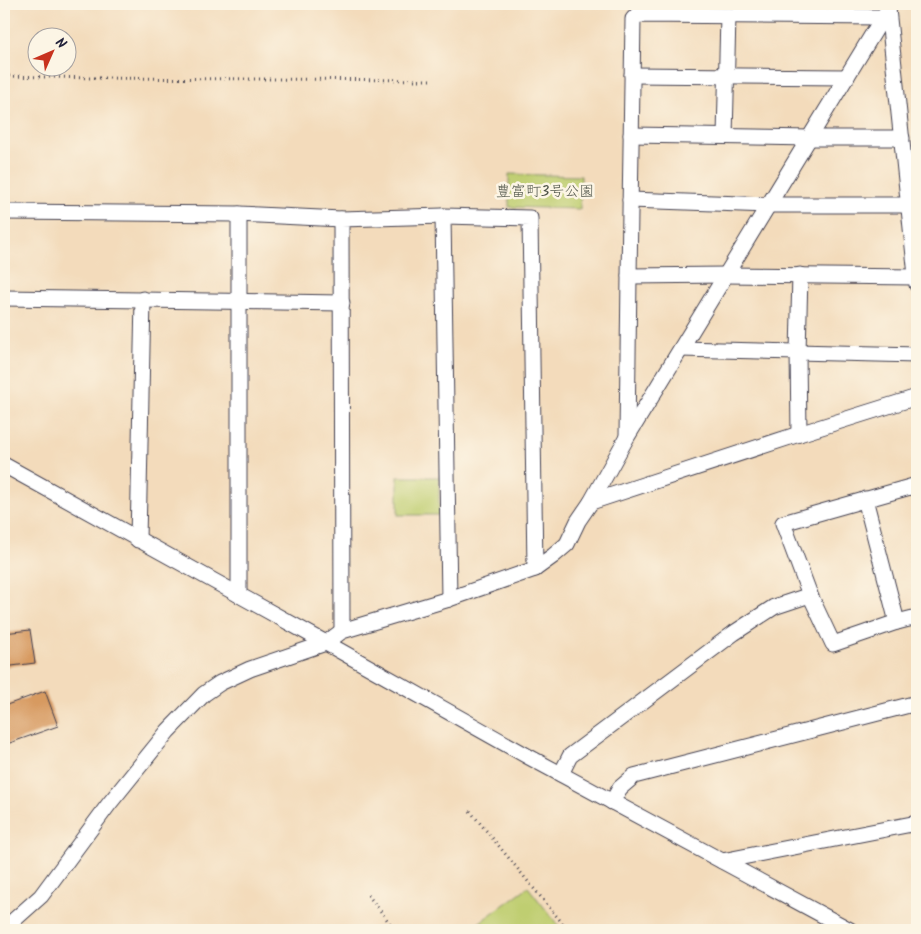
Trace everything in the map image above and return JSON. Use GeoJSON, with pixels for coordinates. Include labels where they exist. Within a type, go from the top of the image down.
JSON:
{"type":"FeatureCollection","features":[{"type":"Feature","properties":{"kind":"street"},"geometry":{"type":"LineString","coordinates":[[627,437],[633,19],[637,15],[728,16],[887,10]]}},
{"type":"Feature","properties":{"kind":"street"},"geometry":{"type":"LineString","coordinates":[[4,929],[40,896],[109,804],[168,731],[204,694],[220,683],[250,669],[326,643],[342,632],[449,599],[535,569],[567,544],[578,521],[591,502],[627,437],[887,10]]}},
{"type":"Feature","properties":{"kind":"street"},"geometry":{"type":"LineString","coordinates":[[628,276],[800,275],[917,281],[913,205],[902,138],[887,10]]}},
{"type":"Feature","properties":{"kind":"street"},"geometry":{"type":"LineString","coordinates":[[725,136],[728,16]]}},
{"type":"Feature","properties":{"kind":"street"},"geometry":{"type":"LineString","coordinates":[[632,75],[847,77]]}},
{"type":"Feature","properties":{"kind":"street"},"geometry":{"type":"LineString","coordinates":[[631,135],[902,138]]}},
{"type":"Feature","properties":{"kind":"street"},"geometry":{"type":"LineString","coordinates":[[630,200],[769,205],[913,205]]}},
{"type":"Feature","properties":{"kind":"street"},"geometry":{"type":"LineString","coordinates":[[4,212],[239,214],[342,219],[443,216],[530,218],[535,569]]}},
{"type":"Feature","properties":{"kind":"street"},"geometry":{"type":"LineString","coordinates":[[239,214],[239,595]]}},
{"type":"Feature","properties":{"kind":"street"},"geometry":{"type":"LineString","coordinates":[[443,216],[449,599]]}},
{"type":"Feature","properties":{"kind":"street"},"geometry":{"type":"LineString","coordinates":[[342,219],[342,632]]}},
{"type":"Feature","properties":{"kind":"street"},"geometry":{"type":"LineString","coordinates":[[799,434],[798,352],[800,275]]}},
{"type":"Feature","properties":{"kind":"street"},"geometry":{"type":"LineString","coordinates":[[4,298],[342,303]]}},
{"type":"Feature","properties":{"kind":"street"},"geometry":{"type":"LineString","coordinates":[[138,540],[143,300]]}},
{"type":"Feature","properties":{"kind":"street"},"geometry":{"type":"LineString","coordinates":[[681,349],[917,355]]}},
{"type":"Feature","properties":{"kind":"street"},"geometry":{"type":"LineString","coordinates":[[591,502],[917,397]]}},
{"type":"Feature","properties":{"kind":"street"},"geometry":{"type":"LineString","coordinates":[[4,465],[454,716],[850,930]]}},
{"type":"Feature","properties":{"kind":"street"},"geometry":{"type":"LineString","coordinates":[[917,485],[782,523],[810,595],[833,644],[917,617]]}},
{"type":"Feature","properties":{"kind":"street"},"geometry":{"type":"LineString","coordinates":[[865,499],[897,622]]}},
{"type":"Feature","properties":{"kind":"street"},"geometry":{"type":"LineString","coordinates":[[561,774],[570,756],[734,633],[774,608],[810,595]]}},
{"type":"Feature","properties":{"kind":"street"},"geometry":{"type":"LineString","coordinates":[[612,802],[620,788],[634,776],[917,703]]}},
{"type":"Feature","properties":{"kind":"street"},"geometry":{"type":"LineString","coordinates":[[722,861],[917,823]]}},
{"type":"Feature","properties":{"kind":"path"},"geometry":{"type":"LineString","coordinates":[[4,76],[431,80]]}},
{"type":"Feature","properties":{"kind":"path"},"geometry":{"type":"LineString","coordinates":[[470,811],[568,930]]}},
{"type":"Feature","properties":{"kind":"path"},"geometry":{"type":"LineString","coordinates":[[368,895],[396,930]]}},
{"type":"Feature","properties":{"kind":"green space","name":"豊富町3号公園"},"geometry":{"type":"Polygon","coordinates":[[[509,174],[581,176],[580,209],[509,207],[509,174]]]}},
{"type":"Feature","properties":{"kind":"green space"},"geometry":{"type":"Polygon","coordinates":[[[398,477],[439,477],[439,515],[398,515],[398,477]]]}},
{"type":"Feature","properties":{"kind":"green space"},"geometry":{"type":"Polygon","coordinates":[[[528,887],[562,930],[469,930],[528,887]]]}},
{"type":"Feature","properties":{"kind":"building"},"geometry":{"type":"Polygon","coordinates":[[[30,630],[35,663],[4,667],[4,633],[30,630]]]}},
{"type":"Feature","properties":{"kind":"building"},"geometry":{"type":"Polygon","coordinates":[[[45,691],[58,726],[4,745],[4,706],[45,691]]]}}]}
